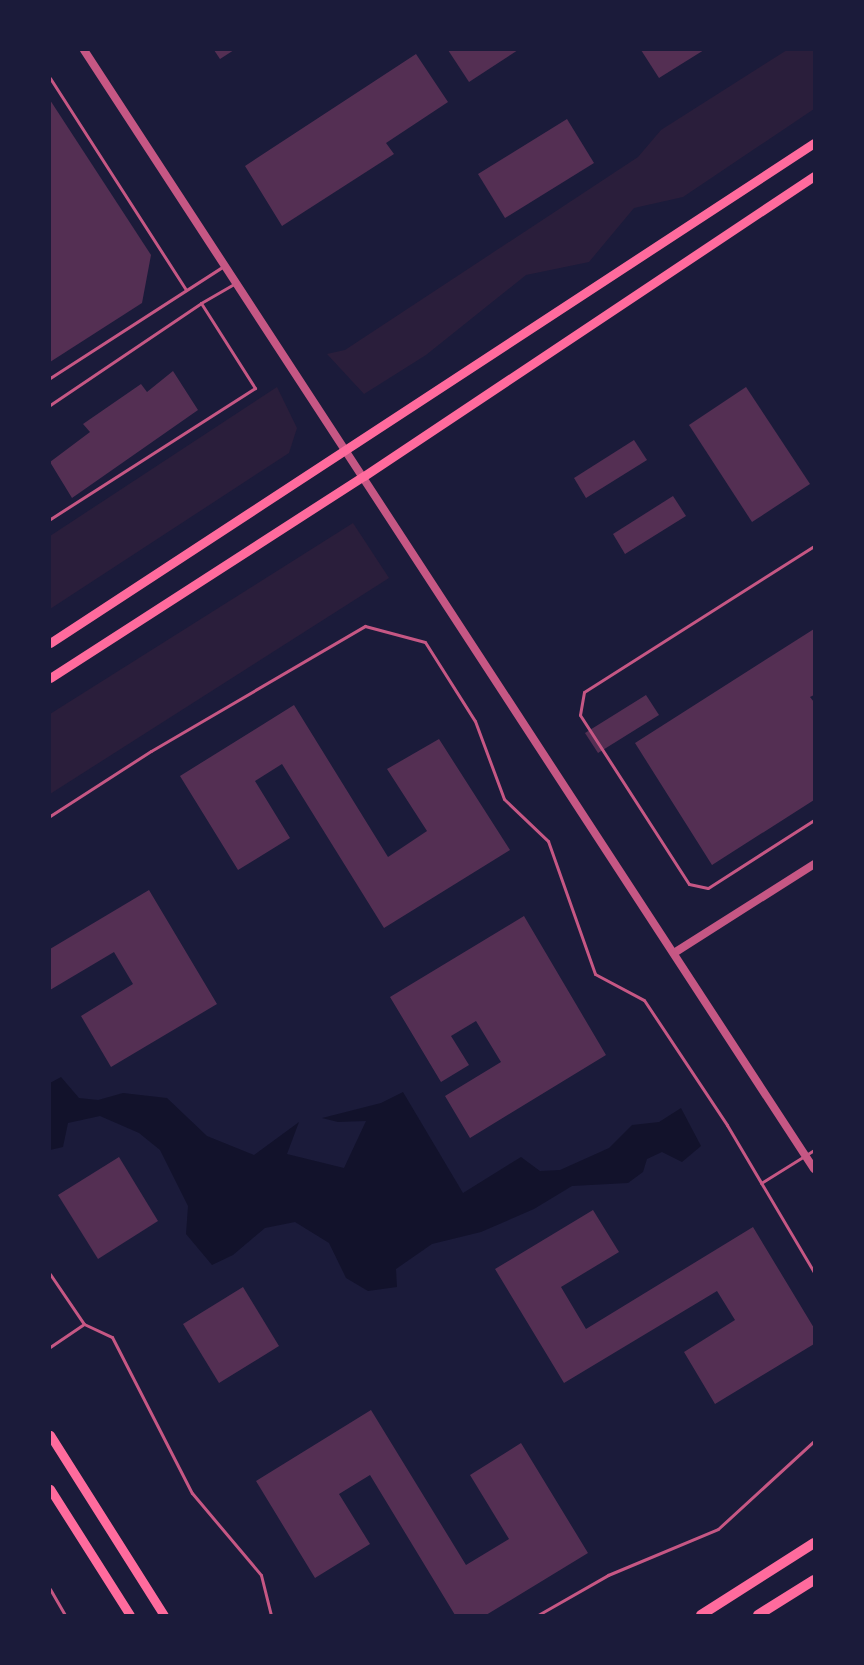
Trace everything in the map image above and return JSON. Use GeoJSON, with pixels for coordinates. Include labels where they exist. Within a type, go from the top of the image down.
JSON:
{"type":"FeatureCollection","features":[{"type":"Feature","properties":{"kind":"main road"},"geometry":{"type":"LineString","coordinates":[[50,643],[814,143]]}},
{"type":"Feature","properties":{"kind":"main road"},"geometry":{"type":"LineString","coordinates":[[50,678],[364,476],[814,176]]}},
{"type":"Feature","properties":{"kind":"main road"},"geometry":{"type":"LineString","coordinates":[[50,1435],[164,1615]]}},
{"type":"Feature","properties":{"kind":"main road"},"geometry":{"type":"LineString","coordinates":[[50,1489],[130,1615]]}},
{"type":"Feature","properties":{"kind":"main road"},"geometry":{"type":"LineString","coordinates":[[701,1615],[814,1543]]}},
{"type":"Feature","properties":{"kind":"main road"},"geometry":{"type":"LineString","coordinates":[[758,1615],[814,1580]]}},
{"type":"Feature","properties":{"kind":"street"},"geometry":{"type":"LineString","coordinates":[[84,50],[226,264],[345,451],[364,476],[814,1169]]}},
{"type":"Feature","properties":{"kind":"street"},"geometry":{"type":"LineString","coordinates":[[674,952],[814,864]]}},
{"type":"Feature","properties":{"kind":"lane"},"geometry":{"type":"LineString","coordinates":[[50,78],[186,290]]}},
{"type":"Feature","properties":{"kind":"lane"},"geometry":{"type":"LineString","coordinates":[[50,378],[226,264]]}},
{"type":"Feature","properties":{"kind":"lane"},"geometry":{"type":"LineString","coordinates":[[50,405],[201,303],[237,282]]}},
{"type":"Feature","properties":{"kind":"lane"},"geometry":{"type":"LineString","coordinates":[[50,519],[255,388],[201,303]]}},
{"type":"Feature","properties":{"kind":"lane"},"geometry":{"type":"LineString","coordinates":[[814,546],[584,692],[580,715],[688,884],[708,888],[814,820]]}},
{"type":"Feature","properties":{"kind":"lane"},"geometry":{"type":"LineString","coordinates":[[50,816],[151,751],[365,626],[425,642],[474,721],[504,799],[548,841],[595,974],[644,1000],[762,1183],[814,1272]]}},
{"type":"Feature","properties":{"kind":"lane"},"geometry":{"type":"LineString","coordinates":[[762,1183],[814,1150]]}},
{"type":"Feature","properties":{"kind":"lane"},"geometry":{"type":"LineString","coordinates":[[50,1274],[84,1324],[112,1336],[192,1492],[261,1575],[271,1615]]}},
{"type":"Feature","properties":{"kind":"lane"},"geometry":{"type":"LineString","coordinates":[[50,1347],[84,1324]]}},
{"type":"Feature","properties":{"kind":"lane"},"geometry":{"type":"LineString","coordinates":[[538,1615],[608,1575],[718,1529],[814,1442]]}},
{"type":"Feature","properties":{"kind":"lane"},"geometry":{"type":"LineString","coordinates":[[50,1590],[65,1615]]}},
{"type":"Feature","properties":{"kind":"shaded area"},"geometry":{"type":"Polygon","coordinates":[[[787,50],[814,50],[814,109],[683,197],[634,208],[589,262],[526,275],[426,355],[364,394],[327,354],[345,350],[638,157],[661,130],[787,50]]]}},
{"type":"Feature","properties":{"kind":"shaded area"},"geometry":{"type":"Polygon","coordinates":[[[277,387],[297,428],[289,453],[50,609],[50,536],[277,387]]]}},
{"type":"Feature","properties":{"kind":"shaded area"},"geometry":{"type":"Polygon","coordinates":[[[353,523],[389,578],[50,794],[50,714],[353,523]]]}},
{"type":"Feature","properties":{"kind":"shaded area"},"geometry":{"type":"Polygon","coordinates":[[[61,1077],[79,1098],[98,1100],[123,1093],[167,1098],[207,1136],[254,1155],[299,1122],[287,1154],[344,1168],[366,1121],[338,1122],[322,1118],[381,1103],[403,1092],[463,1193],[521,1157],[540,1171],[560,1170],[609,1148],[632,1125],[659,1122],[681,1108],[701,1146],[682,1162],[662,1152],[647,1159],[643,1172],[628,1183],[572,1186],[534,1209],[481,1232],[432,1244],[396,1269],[397,1287],[368,1291],[346,1278],[329,1243],[295,1222],[265,1228],[233,1255],[212,1265],[186,1234],[188,1206],[160,1150],[139,1133],[100,1116],[68,1123],[63,1147],[50,1150],[50,1083],[61,1077]]]}},
{"type":"Feature","properties":{"kind":"building"},"geometry":{"type":"Polygon","coordinates":[[[214,50],[234,50],[220,59],[214,50]]]}},
{"type":"Feature","properties":{"kind":"building"},"geometry":{"type":"Polygon","coordinates":[[[448,50],[518,50],[469,82],[448,50]]]}},
{"type":"Feature","properties":{"kind":"building"},"geometry":{"type":"Polygon","coordinates":[[[641,50],[704,50],[659,78],[641,50]]]}},
{"type":"Feature","properties":{"kind":"building"},"geometry":{"type":"Polygon","coordinates":[[[416,54],[448,102],[386,143],[394,154],[282,226],[245,166],[416,54]]]}},
{"type":"Feature","properties":{"kind":"building"},"geometry":{"type":"Polygon","coordinates":[[[50,100],[151,255],[142,303],[50,362],[50,100]]]}},
{"type":"Feature","properties":{"kind":"building"},"geometry":{"type":"Polygon","coordinates":[[[567,119],[594,163],[505,218],[478,174],[567,119]]]}},
{"type":"Feature","properties":{"kind":"building"},"geometry":{"type":"Polygon","coordinates":[[[173,371],[198,410],[72,498],[50,462],[90,432],[83,424],[141,384],[147,392],[173,371]]]}},
{"type":"Feature","properties":{"kind":"building"},"geometry":{"type":"Polygon","coordinates":[[[746,387],[810,484],[752,522],[689,425],[746,387]]]}},
{"type":"Feature","properties":{"kind":"building"},"geometry":{"type":"Polygon","coordinates":[[[634,440],[647,460],[586,498],[574,478],[634,440]]]}},
{"type":"Feature","properties":{"kind":"building"},"geometry":{"type":"Polygon","coordinates":[[[673,496],[686,516],[625,554],[613,534],[673,496]]]}},
{"type":"Feature","properties":{"kind":"building"},"geometry":{"type":"Polygon","coordinates":[[[814,629],[814,695],[810,697],[814,702],[814,800],[712,865],[635,743],[814,629]]]}},
{"type":"Feature","properties":{"kind":"building"},"geometry":{"type":"Polygon","coordinates":[[[646,695],[659,715],[598,753],[585,733],[646,695]]]}},
{"type":"Feature","properties":{"kind":"building"},"geometry":{"type":"Polygon","coordinates":[[[294,705],[388,857],[427,831],[387,769],[439,739],[510,850],[384,928],[282,764],[255,781],[290,838],[238,870],[180,776],[294,705]]]}},
{"type":"Feature","properties":{"kind":"building"},"geometry":{"type":"Polygon","coordinates":[[[149,890],[217,1004],[111,1067],[81,1016],[133,984],[114,952],[50,990],[50,949],[149,890]]]}},
{"type":"Feature","properties":{"kind":"building"},"geometry":{"type":"Polygon","coordinates":[[[524,916],[606,1055],[470,1138],[445,1096],[501,1062],[476,1021],[451,1036],[469,1065],[441,1082],[390,997],[524,916]]]}},
{"type":"Feature","properties":{"kind":"building"},"geometry":{"type":"Polygon","coordinates":[[[119,1157],[158,1221],[98,1259],[58,1195],[119,1157]]]}},
{"type":"Feature","properties":{"kind":"building"},"geometry":{"type":"Polygon","coordinates":[[[593,1210],[619,1252],[561,1287],[586,1329],[753,1227],[814,1328],[814,1344],[715,1404],[684,1352],[735,1320],[717,1291],[564,1383],[495,1269],[593,1210]]]}},
{"type":"Feature","properties":{"kind":"building"},"geometry":{"type":"Polygon","coordinates":[[[243,1287],[279,1346],[219,1383],[183,1324],[243,1287]]]}},
{"type":"Feature","properties":{"kind":"building"},"geometry":{"type":"Polygon","coordinates":[[[371,1410],[466,1565],[509,1539],[470,1475],[521,1443],[588,1553],[486,1615],[455,1615],[370,1475],[339,1494],[370,1544],[315,1578],[256,1481],[371,1410]]]}}]}
